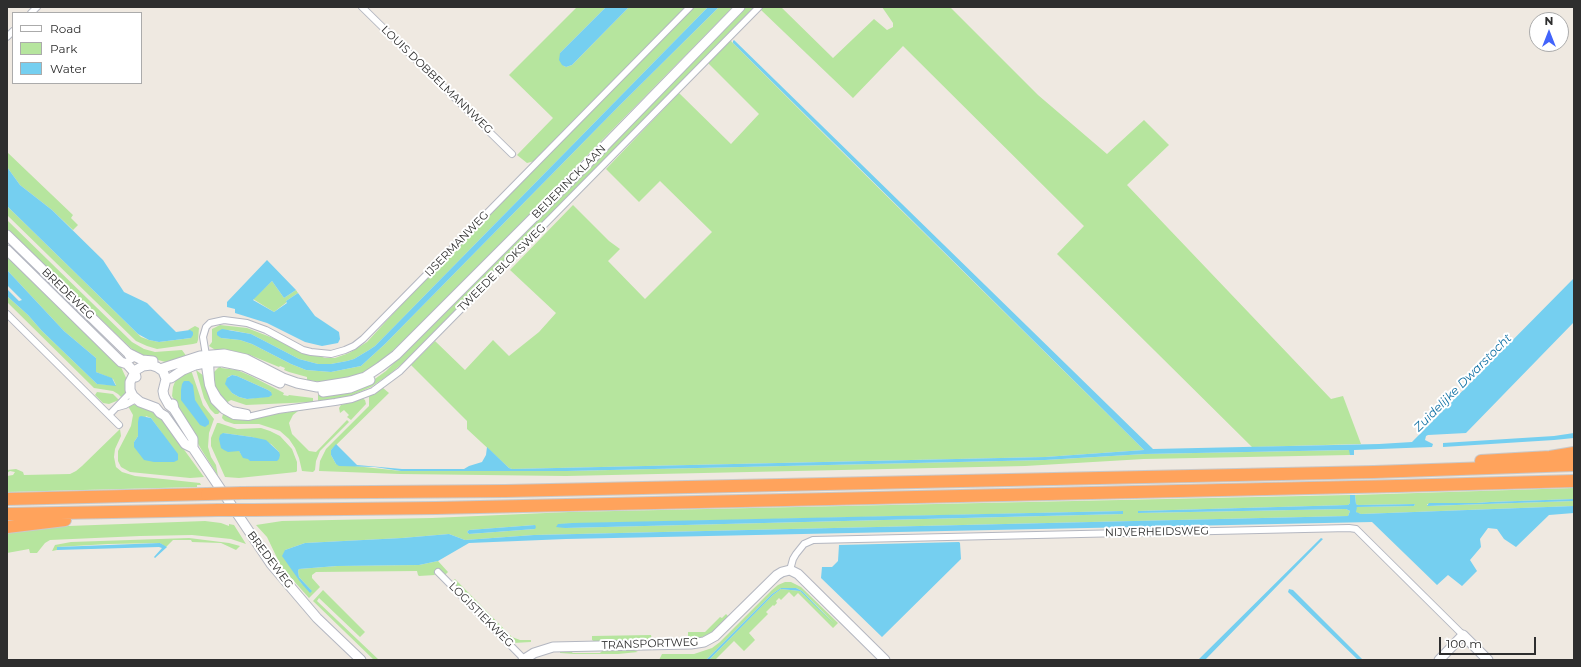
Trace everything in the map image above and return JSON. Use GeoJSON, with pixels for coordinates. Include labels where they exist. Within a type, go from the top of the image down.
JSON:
{"type":"FeatureCollection","features":[{"type":"Feature","properties":{"kind":"highway"},"geometry":{"type":"LineString","coordinates":[[1374,472],[1574,453]]}},
{"type":"Feature","properties":{"kind":"highway"},"geometry":{"type":"LineString","coordinates":[[7,499],[242,493],[446,492],[1374,472],[1574,465]]}},
{"type":"Feature","properties":{"kind":"highway"},"geometry":{"type":"LineString","coordinates":[[7,514],[436,508],[1574,481]]}},
{"type":"Feature","properties":{"kind":"highway"},"geometry":{"type":"LineString","coordinates":[[7,527],[44,522],[157,512]]}},
{"type":"Feature","properties":{"kind":"main road","name":"BEIJERINCKLAAN"},"geometry":{"type":"LineString","coordinates":[[164,368],[193,358],[223,362],[243,366],[295,389],[311,392],[329,392],[350,388],[372,379],[392,362],[396,356],[591,160],[740,7]]}},
{"type":"Feature","properties":{"kind":"main road","name":"BREDEWEG"},"geometry":{"type":"LineString","coordinates":[[7,235],[128,353],[142,360],[138,370],[121,362],[7,250]]}},
{"type":"Feature","properties":{"kind":"main road","name":"BEIJERINCKLAAN"},"geometry":{"type":"LineString","coordinates":[[171,378],[186,369],[207,360]]}},
{"type":"Feature","properties":{"kind":"main road"},"geometry":{"type":"LineString","coordinates":[[158,362],[164,368],[171,378],[171,385],[160,398],[148,400],[136,396],[136,378],[138,370],[158,362]]}},
{"type":"Feature","properties":{"kind":"main road"},"geometry":{"type":"LineString","coordinates":[[160,398],[166,379],[164,368]]}},
{"type":"Feature","properties":{"kind":"main road","name":"BREDEWEG"},"geometry":{"type":"LineString","coordinates":[[160,398],[174,409],[192,439],[193,448],[271,564],[317,618],[361,660]]}},
{"type":"Feature","properties":{"kind":"main road","name":"BREDEWEG"},"geometry":{"type":"LineString","coordinates":[[160,398],[165,416],[185,444],[193,448]]}},
{"type":"Feature","properties":{"kind":"main road"},"geometry":{"type":"LineString","coordinates":[[790,570],[798,574],[885,660]]}},
{"type":"Feature","properties":{"kind":"main road","name":"TRANSPORTWEG"},"geometry":{"type":"LineString","coordinates":[[524,659],[534,653],[553,647],[691,644],[704,642],[715,636],[777,575],[790,570]]}},
{"type":"Feature","properties":{"kind":"main road"},"geometry":{"type":"LineString","coordinates":[[1439,660],[1463,635]]}},
{"type":"Feature","properties":{"kind":"main road","name":"NIJVERHEIDSWEG"},"geometry":{"type":"LineString","coordinates":[[1463,635],[1488,660]]}},
{"type":"Feature","properties":{"kind":"street","name":"LOUIS DOBBELMANNWEG"},"geometry":{"type":"LineString","coordinates":[[362,7],[512,154]]}},
{"type":"Feature","properties":{"kind":"street","name":"IJSERMANWEG"},"geometry":{"type":"LineString","coordinates":[[207,360],[203,337],[206,327],[210,323],[219,320],[247,324],[266,330],[303,350],[311,352],[331,354],[345,350],[363,339],[690,7]]}},
{"type":"Feature","properties":{"kind":"street","name":"TWEEDE BLOKSWEG"},"geometry":{"type":"LineString","coordinates":[[207,360],[210,393],[214,401],[223,410],[234,416],[241,417],[352,399],[373,391],[400,371],[759,7]]}},
{"type":"Feature","properties":{"kind":"street"},"geometry":{"type":"LineString","coordinates":[[7,314],[119,425]]}},
{"type":"Feature","properties":{"kind":"street"},"geometry":{"type":"LineString","coordinates":[[109,415],[118,407],[136,396]]}},
{"type":"Feature","properties":{"kind":"street","name":"NIJVERHEIDSWEG"},"geometry":{"type":"LineString","coordinates":[[790,570],[796,554],[804,544],[813,540],[1349,528],[1356,529],[1463,635]]}},
{"type":"Feature","properties":{"kind":"street","name":"LOGISTIEKWEG"},"geometry":{"type":"LineString","coordinates":[[438,572],[524,659]]}},
{"type":"Feature","properties":{"kind":"green space"},"geometry":{"type":"Polygon","coordinates":[[[577,7],[606,7],[560,53],[564,66],[566,67],[572,65],[629,7],[686,7],[535,161],[527,163],[517,155],[553,118],[509,75],[577,7]]]}},
{"type":"Feature","properties":{"kind":"green space"},"geometry":{"type":"Polygon","coordinates":[[[693,7],[708,7],[375,346],[354,359],[331,364],[318,364],[299,359],[251,334],[230,330],[217,332],[221,338],[240,340],[252,344],[306,370],[331,372],[361,366],[385,344],[620,105],[719,7],[733,7],[450,295],[378,365],[354,378],[322,382],[307,380],[307,377],[289,372],[284,370],[285,368],[250,355],[223,349],[222,351],[217,351],[209,346],[212,342],[212,329],[220,325],[247,328],[325,358],[335,358],[349,353],[367,342],[414,291],[693,7]]]}},
{"type":"Feature","properties":{"kind":"green space"},"geometry":{"type":"Polygon","coordinates":[[[744,7],[754,7],[410,357],[390,374],[371,387],[348,397],[318,401],[318,395],[336,393],[372,381],[386,371],[744,7]]]}},
{"type":"Feature","properties":{"kind":"green space"},"geometry":{"type":"Polygon","coordinates":[[[763,7],[781,7],[833,58],[874,19],[887,30],[893,27],[893,23],[882,7],[950,7],[1038,95],[1107,154],[1144,120],[1169,145],[1127,185],[1331,399],[1343,396],[1361,444],[1252,447],[1057,254],[1084,226],[903,46],[853,98],[761,10],[763,7]]]}},
{"type":"Feature","properties":{"kind":"green space"},"geometry":{"type":"Polygon","coordinates":[[[730,40],[1144,450],[1045,457],[512,469],[509,468],[467,429],[467,421],[411,365],[435,341],[465,370],[493,340],[509,356],[539,332],[556,313],[510,270],[573,205],[609,241],[620,249],[608,261],[645,299],[712,232],[660,181],[639,202],[606,169],[679,93],[731,144],[759,114],[708,63],[730,40]]]}},
{"type":"Feature","properties":{"kind":"green space"},"geometry":{"type":"Polygon","coordinates":[[[7,152],[73,215],[71,218],[78,225],[73,230],[52,210],[20,185],[7,167],[7,152]]]}},
{"type":"Feature","properties":{"kind":"green space"},"geometry":{"type":"Polygon","coordinates":[[[7,206],[141,337],[159,342],[191,338],[191,332],[188,330],[195,326],[199,328],[197,343],[157,349],[136,341],[7,215],[7,206]]]}},
{"type":"Feature","properties":{"kind":"green space"},"geometry":{"type":"Polygon","coordinates":[[[7,220],[132,342],[144,349],[155,352],[182,350],[187,357],[169,363],[137,354],[7,229],[7,220]]]}},
{"type":"Feature","properties":{"kind":"green space"},"geometry":{"type":"Polygon","coordinates":[[[7,254],[121,367],[127,380],[127,390],[122,398],[113,391],[94,388],[7,302],[7,296],[97,384],[116,385],[113,379],[96,372],[96,358],[64,331],[7,270],[7,254]]]}},
{"type":"Feature","properties":{"kind":"green space"},"geometry":{"type":"Polygon","coordinates":[[[272,281],[284,298],[296,290],[298,293],[274,312],[253,299],[272,281]]]}},
{"type":"Feature","properties":{"kind":"green space"},"geometry":{"type":"Polygon","coordinates":[[[221,365],[221,368],[237,370],[251,376],[284,393],[283,395],[313,398],[313,402],[246,405],[231,400],[226,403],[214,386],[213,373],[221,365]],[[232,375],[228,377],[226,384],[232,393],[247,399],[271,396],[271,392],[268,390],[232,375]]]}},
{"type":"Feature","properties":{"kind":"green space"},"geometry":{"type":"Polygon","coordinates":[[[191,370],[203,405],[214,419],[209,433],[208,447],[211,457],[216,465],[218,476],[201,449],[172,396],[176,379],[191,370]]]}},
{"type":"Feature","properties":{"kind":"green space"},"geometry":{"type":"Polygon","coordinates":[[[196,370],[204,376],[213,403],[220,412],[218,414],[215,414],[210,409],[204,398],[196,370]]]}},
{"type":"Feature","properties":{"kind":"green space"},"geometry":{"type":"Polygon","coordinates":[[[383,388],[389,393],[331,450],[331,455],[336,464],[401,471],[567,471],[1045,460],[1145,454],[1350,450],[1350,455],[1144,459],[1025,466],[566,476],[400,474],[319,471],[320,461],[326,449],[369,406],[369,395],[383,388]]]}},
{"type":"Feature","properties":{"kind":"green space"},"geometry":{"type":"Polygon","coordinates":[[[97,392],[113,394],[119,400],[109,404],[103,403],[95,395],[97,392]]]}},
{"type":"Feature","properties":{"kind":"green space"},"geometry":{"type":"Polygon","coordinates":[[[362,398],[365,400],[366,404],[351,420],[347,417],[349,415],[344,410],[340,413],[339,408],[341,405],[362,398]]]}},
{"type":"Feature","properties":{"kind":"green space"},"geometry":{"type":"Polygon","coordinates":[[[138,405],[158,414],[204,477],[190,478],[130,472],[121,467],[118,461],[118,451],[131,426],[133,415],[128,406],[138,405]],[[146,416],[134,442],[155,462],[162,433],[151,418],[146,416]]]}},
{"type":"Feature","properties":{"kind":"green space"},"geometry":{"type":"Polygon","coordinates":[[[314,408],[298,411],[293,415],[289,423],[292,434],[309,451],[316,452],[347,420],[349,422],[320,451],[316,461],[315,470],[313,472],[302,471],[295,448],[289,439],[280,431],[259,424],[234,424],[225,421],[222,418],[223,414],[235,419],[244,419],[314,408]]]}},
{"type":"Feature","properties":{"kind":"green space"},"geometry":{"type":"Polygon","coordinates":[[[217,423],[237,429],[261,428],[270,431],[280,436],[292,449],[297,462],[297,471],[239,478],[225,477],[211,446],[211,438],[217,423]],[[223,433],[236,451],[239,451],[241,454],[279,452],[271,444],[252,437],[223,433]]]}},
{"type":"Feature","properties":{"kind":"green space"},"geometry":{"type":"Polygon","coordinates":[[[120,429],[121,436],[115,449],[114,457],[116,467],[122,472],[135,476],[200,483],[201,485],[197,485],[197,487],[7,492],[7,476],[13,475],[15,472],[10,471],[7,473],[7,470],[16,469],[23,472],[24,475],[70,474],[82,466],[120,429]]]}},
{"type":"Feature","properties":{"kind":"green space"},"geometry":{"type":"Polygon","coordinates":[[[1574,488],[1574,499],[1427,504],[1428,506],[1574,501],[1574,506],[1361,514],[1357,513],[1355,510],[1357,507],[1414,506],[1415,504],[1358,505],[1356,504],[1355,495],[1574,488]]]}},
{"type":"Feature","properties":{"kind":"green space"},"geometry":{"type":"Polygon","coordinates":[[[1350,495],[1350,503],[1348,505],[1138,511],[1139,513],[1346,509],[1350,511],[1348,516],[534,535],[465,540],[449,534],[305,543],[285,550],[301,583],[312,591],[299,577],[299,569],[337,566],[419,565],[438,561],[448,572],[445,575],[439,569],[434,573],[435,575],[419,576],[417,571],[316,572],[312,575],[312,578],[320,587],[309,598],[284,570],[267,537],[256,525],[282,521],[432,518],[569,512],[1350,495]],[[1122,511],[558,524],[565,528],[1123,514],[1122,511]],[[535,525],[469,530],[467,532],[469,534],[535,529],[535,525]]]}},
{"type":"Feature","properties":{"kind":"green space"},"geometry":{"type":"Polygon","coordinates":[[[205,521],[221,523],[229,526],[229,524],[234,525],[246,544],[231,539],[192,535],[140,536],[50,540],[45,543],[37,553],[30,553],[29,549],[7,553],[7,532],[68,526],[205,521]]]}},
{"type":"Feature","properties":{"kind":"green space"},"geometry":{"type":"Polygon","coordinates":[[[189,538],[229,543],[240,546],[236,550],[221,543],[173,540],[166,547],[160,543],[108,544],[57,547],[57,550],[52,551],[55,545],[71,542],[189,538]]]}},
{"type":"Feature","properties":{"kind":"green space"},"geometry":{"type":"Polygon","coordinates":[[[455,579],[512,637],[520,640],[531,640],[531,642],[513,643],[452,582],[455,579]]]}},
{"type":"Feature","properties":{"kind":"green space"},"geometry":{"type":"Polygon","coordinates":[[[785,582],[791,582],[801,587],[838,623],[833,628],[798,593],[794,597],[789,592],[781,600],[779,598],[776,601],[777,603],[766,612],[768,614],[749,633],[755,640],[744,651],[734,641],[715,660],[709,660],[773,595],[781,589],[800,591],[834,623],[802,591],[796,588],[781,588],[772,594],[706,660],[659,660],[662,654],[694,654],[712,648],[720,642],[772,590],[785,582]]]}},
{"type":"Feature","properties":{"kind":"green space"},"geometry":{"type":"Polygon","coordinates":[[[323,590],[365,632],[360,637],[319,598],[317,601],[379,660],[374,660],[313,601],[323,590]]]}},
{"type":"Feature","properties":{"kind":"green space"},"geometry":{"type":"Polygon","coordinates":[[[726,614],[729,617],[710,634],[683,641],[683,637],[688,637],[688,632],[705,632],[720,617],[722,618],[726,614]]]}},
{"type":"Feature","properties":{"kind":"green space"},"geometry":{"type":"Polygon","coordinates":[[[651,635],[652,641],[595,642],[592,640],[592,636],[651,635]]]}},
{"type":"Feature","properties":{"kind":"green space"},"geometry":{"type":"Polygon","coordinates":[[[604,649],[631,649],[638,652],[618,654],[560,653],[560,650],[569,650],[573,653],[600,653],[604,649]]]}},
{"type":"Feature","properties":{"kind":"water"},"geometry":{"type":"Polygon","coordinates":[[[606,7],[629,7],[572,65],[566,67],[562,65],[559,60],[560,53],[606,7]]]}},
{"type":"Feature","properties":{"kind":"water"},"geometry":{"type":"Polygon","coordinates":[[[708,7],[719,7],[620,105],[385,344],[361,366],[331,372],[306,370],[252,344],[240,340],[221,338],[217,335],[217,332],[222,329],[251,334],[299,359],[318,364],[331,364],[354,359],[375,346],[708,7]]]}},
{"type":"Feature","properties":{"kind":"water"},"geometry":{"type":"Polygon","coordinates":[[[734,40],[1153,449],[1412,442],[1574,278],[1574,322],[1466,433],[1426,436],[1425,440],[1433,444],[1432,447],[1354,450],[1354,455],[1350,455],[1349,450],[1145,454],[1045,460],[567,471],[401,471],[375,467],[339,466],[336,464],[331,455],[331,450],[336,444],[357,465],[402,469],[464,469],[482,462],[486,455],[487,447],[509,468],[512,469],[1045,457],[1144,450],[733,43],[734,40]]]}},
{"type":"Feature","properties":{"kind":"water"},"geometry":{"type":"Polygon","coordinates":[[[7,167],[20,185],[52,210],[103,260],[124,292],[147,303],[176,332],[190,330],[193,332],[191,338],[159,342],[149,340],[138,334],[7,206],[7,167]]]}},
{"type":"Feature","properties":{"kind":"water"},"geometry":{"type":"Polygon","coordinates":[[[267,260],[296,290],[284,298],[272,281],[253,300],[274,312],[298,293],[315,316],[339,332],[340,339],[338,343],[322,346],[305,342],[267,323],[235,313],[235,309],[227,307],[227,302],[267,260]]]}},
{"type":"Feature","properties":{"kind":"water"},"geometry":{"type":"Polygon","coordinates":[[[7,270],[64,331],[96,358],[96,372],[112,378],[116,386],[97,384],[7,296],[7,289],[19,301],[22,300],[7,285],[7,270]]]}},
{"type":"Feature","properties":{"kind":"water"},"geometry":{"type":"Polygon","coordinates":[[[232,375],[268,390],[272,395],[269,397],[247,399],[239,397],[232,393],[225,384],[227,378],[232,375]]]}},
{"type":"Feature","properties":{"kind":"water"},"geometry":{"type":"Polygon","coordinates":[[[184,381],[189,381],[193,385],[195,400],[209,421],[209,424],[205,427],[200,425],[181,400],[181,390],[184,381]]]}},
{"type":"Feature","properties":{"kind":"water"},"geometry":{"type":"Polygon","coordinates":[[[139,417],[151,418],[178,454],[178,460],[174,462],[154,462],[144,460],[134,447],[134,442],[138,436],[139,417]]]}},
{"type":"Feature","properties":{"kind":"water"},"geometry":{"type":"Polygon","coordinates":[[[223,433],[266,440],[279,452],[279,459],[277,461],[250,461],[243,458],[239,451],[228,452],[221,448],[219,439],[220,435],[223,433]]]}},
{"type":"Feature","properties":{"kind":"water"},"geometry":{"type":"Polygon","coordinates":[[[1574,433],[1574,438],[1443,447],[1443,443],[1554,436],[1574,433]]]}},
{"type":"Feature","properties":{"kind":"water"},"geometry":{"type":"Polygon","coordinates":[[[1350,495],[1355,495],[1356,504],[1358,505],[1415,504],[1414,506],[1357,507],[1356,512],[1361,514],[1574,506],[1574,513],[1549,515],[1516,547],[1504,539],[1497,529],[1488,528],[1480,539],[1481,547],[1470,560],[1477,571],[1462,586],[1448,575],[1437,585],[1372,522],[566,539],[469,543],[438,561],[419,565],[337,566],[299,569],[299,577],[312,591],[310,593],[282,556],[285,550],[305,543],[449,534],[465,540],[534,535],[1348,516],[1350,511],[1346,509],[1138,513],[1138,511],[1348,505],[1350,503],[1350,495]]]}},
{"type":"Feature","properties":{"kind":"water"},"geometry":{"type":"Polygon","coordinates":[[[1574,499],[1574,501],[1427,506],[1429,503],[1477,503],[1574,499]]]}},
{"type":"Feature","properties":{"kind":"water"},"geometry":{"type":"Polygon","coordinates":[[[1123,511],[1123,514],[565,528],[556,527],[558,524],[572,523],[1123,511]]]}},
{"type":"Feature","properties":{"kind":"water"},"geometry":{"type":"Polygon","coordinates":[[[535,525],[535,529],[469,534],[467,532],[469,530],[535,525]]]}},
{"type":"Feature","properties":{"kind":"water"},"geometry":{"type":"Polygon","coordinates":[[[1321,538],[1323,539],[1205,660],[1198,660],[1321,538]]]}},
{"type":"Feature","properties":{"kind":"water"},"geometry":{"type":"Polygon","coordinates":[[[959,542],[961,559],[882,637],[821,578],[822,567],[832,567],[838,561],[839,545],[959,542]]]}},
{"type":"Feature","properties":{"kind":"water"},"geometry":{"type":"Polygon","coordinates":[[[160,543],[167,547],[155,558],[154,557],[162,548],[57,550],[57,547],[160,543]]]}},
{"type":"Feature","properties":{"kind":"water"},"geometry":{"type":"Polygon","coordinates":[[[781,588],[796,588],[802,591],[834,624],[800,591],[781,589],[773,595],[709,660],[706,660],[772,594],[781,588]]]}},
{"type":"Feature","properties":{"kind":"water"},"geometry":{"type":"Polygon","coordinates":[[[1289,589],[1293,590],[1363,660],[1358,660],[1288,592],[1289,589]]]}},
{"type":"Feature","properties":{"kind":"water label","name":"Zuidelijke Dwarstocht"},"geometry":{"type":"Point","coordinates":[1463,383]}}]}
